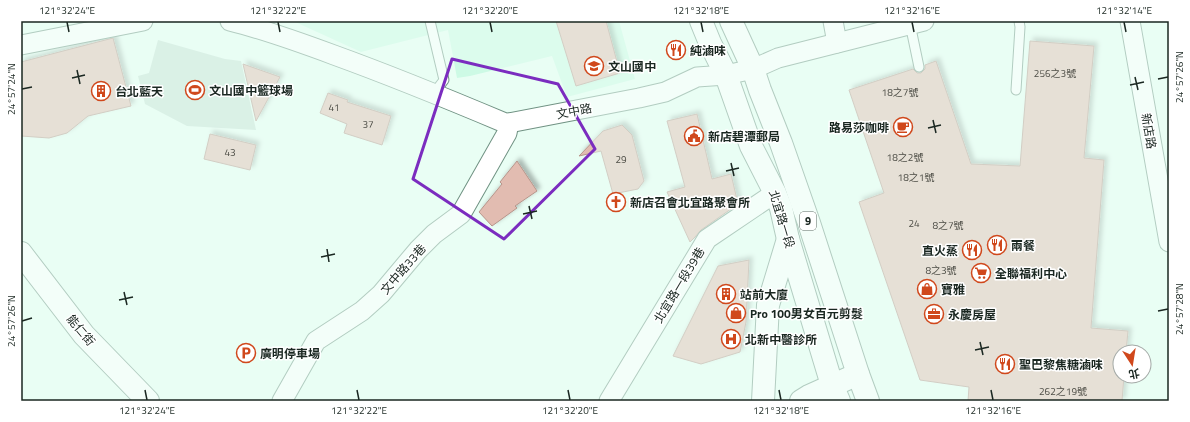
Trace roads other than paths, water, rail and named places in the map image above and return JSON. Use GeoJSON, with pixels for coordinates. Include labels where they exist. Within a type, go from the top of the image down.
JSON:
{"type":"FeatureCollection","features":[{"type":"Feature","properties":{"kind":"main road","name":"北宜路一段"},"geometry":{"type":"LineString","coordinates":[[701,21],[726,75],[752,146],[781,208],[788,239],[836,393]]}},
{"type":"Feature","properties":{"kind":"main road","name":"北宜路一段"},"geometry":{"type":"LineString","coordinates":[[731,21],[753,69],[781,143],[809,223],[865,400]]}},
{"type":"Feature","properties":{"kind":"main road"},"geometry":{"type":"LineString","coordinates":[[763,401],[768,305],[788,239]]}},
{"type":"Feature","properties":{"kind":"main road","name":"能仁街"},"geometry":{"type":"LineString","coordinates":[[21,253],[84,335],[148,401]]}},
{"type":"Feature","properties":{"kind":"main road"},"geometry":{"type":"LineString","coordinates":[[801,401],[809,396],[836,393],[858,374]]}},
{"type":"Feature","properties":{"kind":"street"},"geometry":{"type":"LineString","coordinates":[[21,45],[97,34],[143,21]]}},
{"type":"Feature","properties":{"kind":"street","name":"文中路"},"geometry":{"type":"LineString","coordinates":[[230,21],[266,30],[434,93],[505,123],[659,94],[696,77],[726,75],[753,69],[778,58],[917,23]]}},
{"type":"Feature","properties":{"kind":"street"},"geometry":{"type":"LineString","coordinates":[[833,21],[836,43]]}},
{"type":"Feature","properties":{"kind":"street","name":"新店路"},"geometry":{"type":"LineString","coordinates":[[1130,21],[1169,242]]}},
{"type":"Feature","properties":{"kind":"street","name":"文中路33巷"},"geometry":{"type":"LineString","coordinates":[[282,401],[316,341],[362,311],[381,294],[418,250],[434,234],[461,214],[507,133],[509,123]]}},
{"type":"Feature","properties":{"kind":"street","name":"北宜路一段39巷"},"geometry":{"type":"LineString","coordinates":[[609,401],[707,239],[775,193]]}},
{"type":"Feature","properties":{"kind":"lane"},"geometry":{"type":"LineString","coordinates":[[430,21],[444,80],[434,93]]}},
{"type":"Feature","properties":{"kind":"lane"},"geometry":{"type":"LineString","coordinates":[[1016,90],[1020,27],[1019,21]]}},
{"type":"Feature","properties":{"kind":"lane"},"geometry":{"type":"LineString","coordinates":[[917,23],[919,67]]}},
{"type":"Feature","properties":{"kind":"place","name":"純滷味"},"geometry":{"type":"Point","coordinates":[676,50]}},
{"type":"Feature","properties":{"kind":"place","name":"文山國中"},"geometry":{"type":"Point","coordinates":[594,66]}},
{"type":"Feature","properties":{"kind":"place","name":"文山國中籃球場"},"geometry":{"type":"Point","coordinates":[195,90]}},
{"type":"Feature","properties":{"kind":"place","name":"台北藍天"},"geometry":{"type":"Point","coordinates":[101,91]}},
{"type":"Feature","properties":{"kind":"place","name":"路易莎咖啡"},"geometry":{"type":"Point","coordinates":[903,127]}},
{"type":"Feature","properties":{"kind":"place","name":"新店碧潭郵局"},"geometry":{"type":"Point","coordinates":[694,136]}},
{"type":"Feature","properties":{"kind":"place","name":"新店召會北宜路聚會所"},"geometry":{"type":"Point","coordinates":[616,202]}},
{"type":"Feature","properties":{"kind":"place","name":"兩餐"},"geometry":{"type":"Point","coordinates":[997,245]}},
{"type":"Feature","properties":{"kind":"place","name":"直火蒸"},"geometry":{"type":"Point","coordinates":[972,250]}},
{"type":"Feature","properties":{"kind":"place","name":"全聯福利中心"},"geometry":{"type":"Point","coordinates":[981,273]}},
{"type":"Feature","properties":{"kind":"place","name":"寶雅"},"geometry":{"type":"Point","coordinates":[927,289]}},
{"type":"Feature","properties":{"kind":"place","name":"站前大廈"},"geometry":{"type":"Point","coordinates":[726,294]}},
{"type":"Feature","properties":{"kind":"place","name":"Pro 100男女百元剪髮"},"geometry":{"type":"Point","coordinates":[736,313]}},
{"type":"Feature","properties":{"kind":"place","name":"永慶房屋"},"geometry":{"type":"Point","coordinates":[934,314]}},
{"type":"Feature","properties":{"kind":"place","name":"北新中醫診所"},"geometry":{"type":"Point","coordinates":[731,339]}},
{"type":"Feature","properties":{"kind":"place","name":"廣明停車場"},"geometry":{"type":"Point","coordinates":[246,353]}},
{"type":"Feature","properties":{"kind":"place","name":"聖巴黎焦糖滷味"},"geometry":{"type":"Point","coordinates":[1005,364]}}]}
